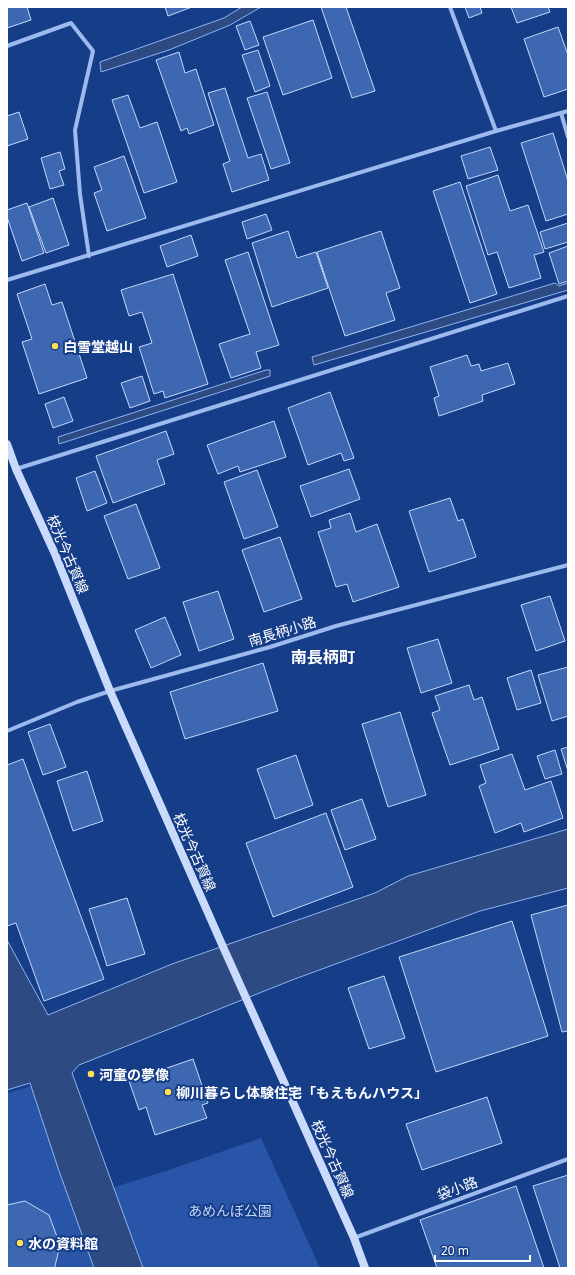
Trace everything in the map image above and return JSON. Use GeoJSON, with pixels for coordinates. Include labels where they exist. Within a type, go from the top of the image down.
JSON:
{"type":"FeatureCollection","features":[{"type":"Feature","properties":{"kind":"main road","name":"枝光今古賀線"},"geometry":{"type":"LineString","coordinates":[[7,444],[16,469],[55,554],[110,691],[354,1238],[365,1268]]}},
{"type":"Feature","properties":{"kind":"street"},"geometry":{"type":"LineString","coordinates":[[450,7],[496,131]]}},
{"type":"Feature","properties":{"kind":"street"},"geometry":{"type":"LineString","coordinates":[[7,46],[71,23],[93,51],[75,130],[80,194],[89,256]]}},
{"type":"Feature","properties":{"kind":"street"},"geometry":{"type":"LineString","coordinates":[[7,280],[496,131],[568,111]]}},
{"type":"Feature","properties":{"kind":"street"},"geometry":{"type":"LineString","coordinates":[[560,112],[568,137]]}},
{"type":"Feature","properties":{"kind":"street"},"geometry":{"type":"LineString","coordinates":[[16,469],[568,296]]}},
{"type":"Feature","properties":{"kind":"street","name":"南長柄小路"},"geometry":{"type":"LineString","coordinates":[[7,731],[77,702],[110,691],[270,647],[336,626],[568,565]]}},
{"type":"Feature","properties":{"kind":"street","name":"袋小路"},"geometry":{"type":"LineString","coordinates":[[354,1238],[568,1159]]}},
{"type":"Feature","properties":{"kind":"green space","name":"あめんぼ公園"},"geometry":{"type":"Polygon","coordinates":[[[38,1084],[77,1204],[118,1186],[261,1138],[320,1268],[7,1268],[7,1093],[38,1084]]]}},
{"type":"Feature","properties":{"kind":"shaded area"},"geometry":{"type":"Polygon","coordinates":[[[242,7],[261,7],[230,25],[169,50],[101,72],[100,62],[224,18],[242,7]]]}},
{"type":"Feature","properties":{"kind":"shaded area"},"geometry":{"type":"Polygon","coordinates":[[[555,283],[559,286],[568,283],[568,290],[314,365],[312,357],[555,283]]]}},
{"type":"Feature","properties":{"kind":"shaded area"},"geometry":{"type":"Polygon","coordinates":[[[266,370],[270,370],[270,376],[59,444],[58,437],[266,370]]]}},
{"type":"Feature","properties":{"kind":"shaded area"},"geometry":{"type":"Polygon","coordinates":[[[568,829],[568,888],[480,911],[292,980],[79,1065],[72,1073],[143,1268],[94,1268],[59,1171],[30,1083],[7,1090],[7,940],[48,1015],[172,964],[375,893],[408,876],[568,829]]]}},
{"type":"Feature","properties":{"kind":"building"},"geometry":{"type":"Polygon","coordinates":[[[7,7],[27,7],[31,20],[7,28],[7,7]]]}},
{"type":"Feature","properties":{"kind":"building"},"geometry":{"type":"Polygon","coordinates":[[[165,7],[192,7],[168,16],[165,7]]]}},
{"type":"Feature","properties":{"kind":"building"},"geometry":{"type":"Polygon","coordinates":[[[321,7],[346,7],[375,91],[352,98],[321,7]]]}},
{"type":"Feature","properties":{"kind":"building"},"geometry":{"type":"Polygon","coordinates":[[[465,7],[480,7],[482,13],[469,18],[465,7]]]}},
{"type":"Feature","properties":{"kind":"building"},"geometry":{"type":"Polygon","coordinates":[[[511,7],[548,7],[550,12],[517,23],[511,7]]]}},
{"type":"Feature","properties":{"kind":"building"},"geometry":{"type":"Polygon","coordinates":[[[313,20],[332,78],[283,95],[263,37],[313,20]]]}},
{"type":"Feature","properties":{"kind":"building"},"geometry":{"type":"Polygon","coordinates":[[[250,21],[259,45],[245,50],[236,26],[250,21]]]}},
{"type":"Feature","properties":{"kind":"building"},"geometry":{"type":"Polygon","coordinates":[[[558,27],[568,55],[568,89],[544,97],[524,39],[558,27]]]}},
{"type":"Feature","properties":{"kind":"building"},"geometry":{"type":"Polygon","coordinates":[[[258,50],[270,86],[255,92],[242,55],[258,50]]]}},
{"type":"Feature","properties":{"kind":"building"},"geometry":{"type":"Polygon","coordinates":[[[179,52],[185,73],[196,69],[214,125],[189,134],[187,128],[181,131],[156,60],[179,52]]]}},
{"type":"Feature","properties":{"kind":"building"},"geometry":{"type":"Polygon","coordinates":[[[225,88],[248,158],[261,154],[269,180],[232,192],[223,164],[230,161],[208,93],[225,88]]]}},
{"type":"Feature","properties":{"kind":"building"},"geometry":{"type":"Polygon","coordinates":[[[267,92],[290,163],[271,169],[247,98],[267,92]]]}},
{"type":"Feature","properties":{"kind":"building"},"geometry":{"type":"Polygon","coordinates":[[[128,95],[140,128],[157,122],[177,182],[144,193],[112,100],[128,95]]]}},
{"type":"Feature","properties":{"kind":"building"},"geometry":{"type":"Polygon","coordinates":[[[19,112],[28,139],[7,146],[7,116],[19,112]]]}},
{"type":"Feature","properties":{"kind":"building"},"geometry":{"type":"Polygon","coordinates":[[[553,133],[568,181],[568,214],[546,221],[521,143],[553,133]]]}},
{"type":"Feature","properties":{"kind":"building"},"geometry":{"type":"Polygon","coordinates":[[[490,147],[498,170],[468,179],[461,156],[490,147]]]}},
{"type":"Feature","properties":{"kind":"building"},"geometry":{"type":"Polygon","coordinates":[[[60,152],[65,169],[59,171],[64,185],[50,189],[41,158],[60,152]]]}},
{"type":"Feature","properties":{"kind":"building"},"geometry":{"type":"Polygon","coordinates":[[[124,156],[146,218],[107,231],[94,193],[102,190],[94,167],[124,156]]]}},
{"type":"Feature","properties":{"kind":"building"},"geometry":{"type":"Polygon","coordinates":[[[498,175],[510,211],[528,205],[544,252],[534,255],[541,278],[509,288],[497,252],[488,255],[466,186],[498,175]]]}},
{"type":"Feature","properties":{"kind":"building"},"geometry":{"type":"Polygon","coordinates":[[[460,182],[497,294],[470,303],[433,191],[460,182]]]}},
{"type":"Feature","properties":{"kind":"building"},"geometry":{"type":"Polygon","coordinates":[[[53,198],[69,245],[46,253],[29,207],[53,198]]]}},
{"type":"Feature","properties":{"kind":"building"},"geometry":{"type":"Polygon","coordinates":[[[27,203],[44,253],[22,261],[7,217],[7,210],[27,203]]]}},
{"type":"Feature","properties":{"kind":"building"},"geometry":{"type":"Polygon","coordinates":[[[266,214],[272,230],[247,239],[242,222],[266,214]]]}},
{"type":"Feature","properties":{"kind":"building"},"geometry":{"type":"Polygon","coordinates":[[[568,223],[568,242],[545,249],[540,232],[568,223]]]}},
{"type":"Feature","properties":{"kind":"building"},"geometry":{"type":"Polygon","coordinates":[[[288,231],[297,258],[316,252],[328,288],[272,307],[252,243],[288,231]]]}},
{"type":"Feature","properties":{"kind":"building"},"geometry":{"type":"Polygon","coordinates":[[[381,231],[400,288],[386,293],[395,320],[345,336],[317,252],[381,231]]]}},
{"type":"Feature","properties":{"kind":"building"},"geometry":{"type":"Polygon","coordinates":[[[191,235],[198,256],[167,267],[160,246],[191,235]]]}},
{"type":"Feature","properties":{"kind":"building"},"geometry":{"type":"Polygon","coordinates":[[[568,246],[568,281],[559,284],[549,253],[568,246]]]}},
{"type":"Feature","properties":{"kind":"building"},"geometry":{"type":"Polygon","coordinates":[[[248,252],[279,345],[256,352],[261,368],[231,378],[219,344],[250,334],[225,260],[248,252]]]}},
{"type":"Feature","properties":{"kind":"building"},"geometry":{"type":"Polygon","coordinates":[[[173,274],[208,384],[165,398],[163,391],[154,394],[139,347],[152,343],[142,312],[129,316],[121,290],[173,274]]]}},
{"type":"Feature","properties":{"kind":"building"},"geometry":{"type":"Polygon","coordinates":[[[45,284],[52,305],[62,302],[87,378],[39,394],[22,342],[32,339],[17,294],[45,284]]]}},
{"type":"Feature","properties":{"kind":"building"},"geometry":{"type":"Polygon","coordinates":[[[467,355],[471,366],[479,364],[481,371],[508,363],[515,384],[482,395],[483,401],[439,416],[434,398],[439,396],[430,367],[467,355]]]}},
{"type":"Feature","properties":{"kind":"building"},"geometry":{"type":"Polygon","coordinates":[[[142,376],[150,401],[130,408],[121,383],[142,376]]]}},
{"type":"Feature","properties":{"kind":"building"},"geometry":{"type":"Polygon","coordinates":[[[330,392],[354,458],[344,461],[341,453],[308,465],[288,408],[330,392]]]}},
{"type":"Feature","properties":{"kind":"building"},"geometry":{"type":"Polygon","coordinates":[[[64,397],[73,421],[53,428],[45,404],[64,397]]]}},
{"type":"Feature","properties":{"kind":"building"},"geometry":{"type":"Polygon","coordinates":[[[274,421],[286,457],[240,472],[238,466],[218,474],[207,445],[274,421]]]}},
{"type":"Feature","properties":{"kind":"building"},"geometry":{"type":"Polygon","coordinates":[[[166,431],[174,454],[157,460],[165,484],[113,503],[96,456],[166,431]]]}},
{"type":"Feature","properties":{"kind":"building"},"geometry":{"type":"Polygon","coordinates":[[[349,469],[360,499],[311,517],[300,486],[349,469]]]}},
{"type":"Feature","properties":{"kind":"building"},"geometry":{"type":"Polygon","coordinates":[[[257,470],[278,527],[244,539],[224,482],[257,470]]]}},
{"type":"Feature","properties":{"kind":"building"},"geometry":{"type":"Polygon","coordinates":[[[95,471],[107,503],[87,511],[76,478],[95,471]]]}},
{"type":"Feature","properties":{"kind":"building"},"geometry":{"type":"Polygon","coordinates":[[[450,498],[458,521],[463,519],[476,557],[429,572],[409,511],[450,498]]]}},
{"type":"Feature","properties":{"kind":"building"},"geometry":{"type":"Polygon","coordinates":[[[136,504],[160,568],[128,579],[104,516],[136,504]]]}},
{"type":"Feature","properties":{"kind":"building"},"geometry":{"type":"Polygon","coordinates":[[[350,513],[356,532],[377,524],[399,587],[353,602],[347,584],[336,587],[318,532],[331,528],[329,520],[350,513]]]}},
{"type":"Feature","properties":{"kind":"building"},"geometry":{"type":"Polygon","coordinates":[[[280,537],[302,599],[264,612],[242,550],[280,537]]]}},
{"type":"Feature","properties":{"kind":"building"},"geometry":{"type":"Polygon","coordinates":[[[218,591],[234,639],[199,651],[183,602],[218,591]]]}},
{"type":"Feature","properties":{"kind":"building"},"geometry":{"type":"Polygon","coordinates":[[[550,596],[565,641],[536,651],[521,605],[550,596]]]}},
{"type":"Feature","properties":{"kind":"building"},"geometry":{"type":"Polygon","coordinates":[[[165,617],[181,655],[151,668],[135,630],[165,617]]]}},
{"type":"Feature","properties":{"kind":"building"},"geometry":{"type":"Polygon","coordinates":[[[438,639],[452,683],[421,693],[407,648],[438,639]]]}},
{"type":"Feature","properties":{"kind":"building"},"geometry":{"type":"Polygon","coordinates":[[[263,663],[278,711],[185,739],[170,692],[263,663]]]}},
{"type":"Feature","properties":{"kind":"building"},"geometry":{"type":"Polygon","coordinates":[[[568,667],[568,716],[552,721],[538,675],[568,667]]]}},
{"type":"Feature","properties":{"kind":"building"},"geometry":{"type":"Polygon","coordinates":[[[531,670],[541,703],[517,710],[507,678],[531,670]]]}},
{"type":"Feature","properties":{"kind":"building"},"geometry":{"type":"Polygon","coordinates":[[[469,685],[474,700],[482,697],[499,749],[450,765],[432,713],[440,710],[435,696],[469,685]]]}},
{"type":"Feature","properties":{"kind":"building"},"geometry":{"type":"Polygon","coordinates":[[[400,712],[426,795],[388,807],[362,724],[400,712]]]}},
{"type":"Feature","properties":{"kind":"building"},"geometry":{"type":"Polygon","coordinates":[[[50,724],[66,767],[43,775],[28,732],[50,724]]]}},
{"type":"Feature","properties":{"kind":"building"},"geometry":{"type":"Polygon","coordinates":[[[568,747],[568,771],[561,749],[568,747]]]}},
{"type":"Feature","properties":{"kind":"building"},"geometry":{"type":"Polygon","coordinates":[[[555,750],[562,774],[545,779],[537,756],[555,750]]]}},
{"type":"Feature","properties":{"kind":"building"},"geometry":{"type":"Polygon","coordinates":[[[512,754],[525,790],[551,781],[563,818],[524,832],[521,823],[495,833],[479,786],[486,783],[480,765],[512,754]]]}},
{"type":"Feature","properties":{"kind":"building"},"geometry":{"type":"Polygon","coordinates":[[[296,755],[313,805],[275,819],[257,769],[296,755]]]}},
{"type":"Feature","properties":{"kind":"building"},"geometry":{"type":"Polygon","coordinates":[[[23,759],[104,979],[44,1001],[16,923],[7,926],[7,765],[23,759]]]}},
{"type":"Feature","properties":{"kind":"building"},"geometry":{"type":"Polygon","coordinates":[[[87,771],[103,821],[73,831],[57,781],[87,771]]]}},
{"type":"Feature","properties":{"kind":"building"},"geometry":{"type":"Polygon","coordinates":[[[362,799],[376,839],[345,850],[331,810],[362,799]]]}},
{"type":"Feature","properties":{"kind":"building"},"geometry":{"type":"Polygon","coordinates":[[[326,813],[353,887],[273,917],[246,843],[326,813]]]}},
{"type":"Feature","properties":{"kind":"building"},"geometry":{"type":"Polygon","coordinates":[[[127,898],[145,954],[107,966],[89,909],[127,898]]]}},
{"type":"Feature","properties":{"kind":"building"},"geometry":{"type":"Polygon","coordinates":[[[568,905],[568,1031],[562,1032],[531,915],[568,905]]]}},
{"type":"Feature","properties":{"kind":"building"},"geometry":{"type":"Polygon","coordinates":[[[512,921],[548,1036],[436,1072],[399,957],[512,921]]]}},
{"type":"Feature","properties":{"kind":"building"},"geometry":{"type":"Polygon","coordinates":[[[384,976],[405,1038],[369,1049],[348,988],[384,976]]]}},
{"type":"Feature","properties":{"kind":"building","name":"柳川暮らし体験住宅「もえもんハウス」"},"geometry":{"type":"Polygon","coordinates":[[[193,1059],[208,1103],[202,1105],[207,1118],[155,1135],[146,1107],[139,1110],[129,1081],[193,1059]]]}},
{"type":"Feature","properties":{"kind":"building"},"geometry":{"type":"Polygon","coordinates":[[[487,1097],[502,1143],[422,1170],[406,1124],[487,1097]]]}},
{"type":"Feature","properties":{"kind":"building"},"geometry":{"type":"Polygon","coordinates":[[[568,1175],[568,1268],[560,1268],[533,1186],[568,1175]]]}},
{"type":"Feature","properties":{"kind":"building"},"geometry":{"type":"Polygon","coordinates":[[[516,1186],[544,1268],[437,1268],[420,1220],[516,1186]]]}},
{"type":"Feature","properties":{"kind":"building"},"geometry":{"type":"Polygon","coordinates":[[[25,1201],[49,1215],[60,1245],[55,1268],[7,1268],[7,1205],[25,1201]]]}},
{"type":"Feature","properties":{"kind":"place","name":"白雪堂越山"},"geometry":{"type":"Point","coordinates":[55,346]}},
{"type":"Feature","properties":{"kind":"place","name":"河童の夢像"},"geometry":{"type":"Point","coordinates":[91,1074]}},
{"type":"Feature","properties":{"kind":"place","name":"柳川暮らし体験住宅「もえもんハウス」"},"geometry":{"type":"Point","coordinates":[168,1092]}},
{"type":"Feature","properties":{"kind":"place","name":"水の資料館"},"geometry":{"type":"Point","coordinates":[20,1243]}},
{"type":"Feature","properties":{"kind":"district","name":"南長柄町"},"geometry":{"type":"Point","coordinates":[323,657]}}]}
